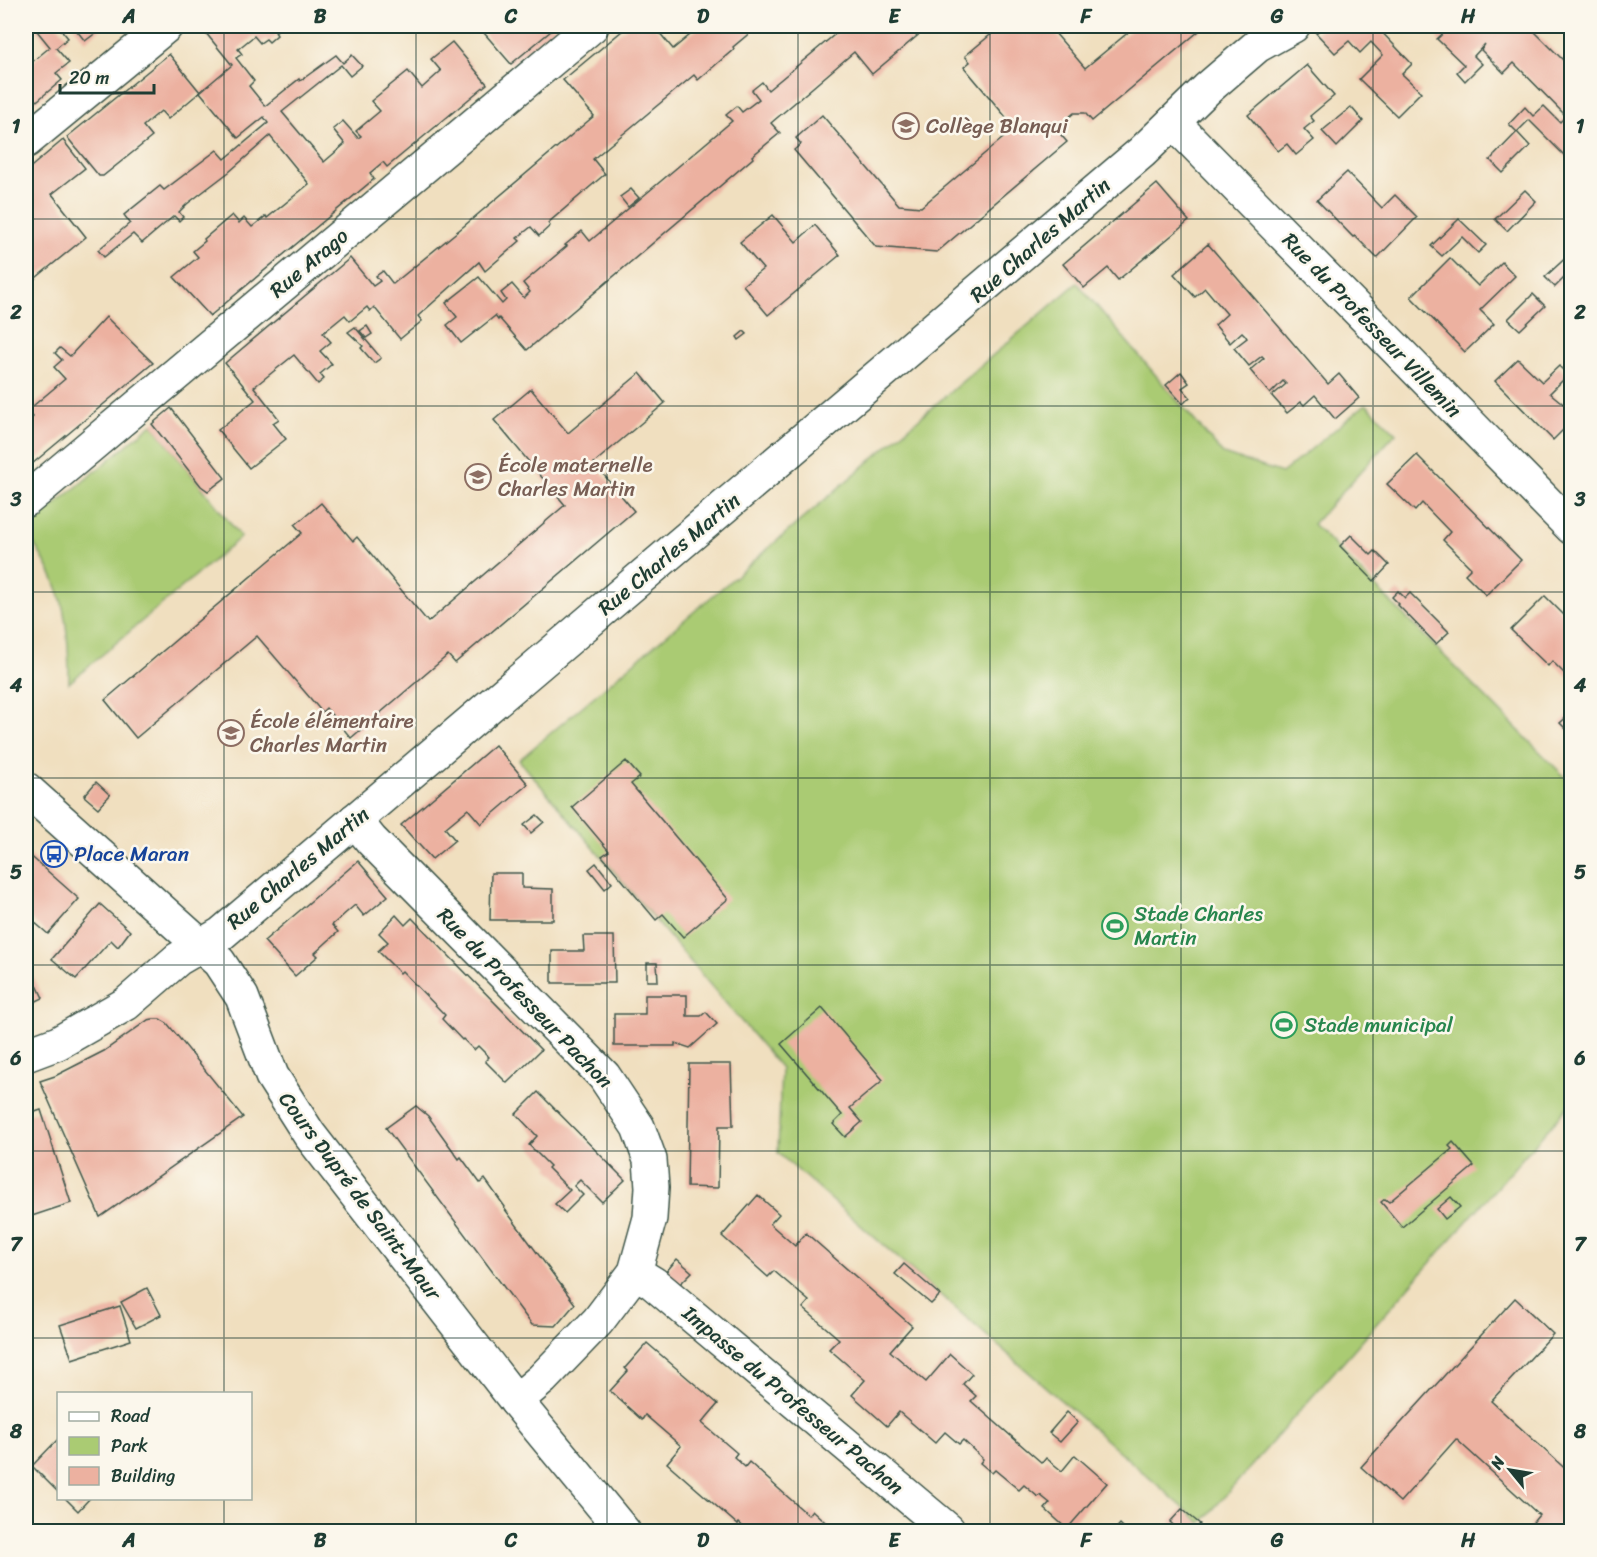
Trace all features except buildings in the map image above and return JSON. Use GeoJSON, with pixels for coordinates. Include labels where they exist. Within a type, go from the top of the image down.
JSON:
{"type":"FeatureCollection","features":[{"type":"Feature","properties":{"kind":"street"},"geometry":{"type":"LineString","coordinates":[[26,141],[166,26]]}},
{"type":"Feature","properties":{"kind":"street","name":"Rue Arago"},"geometry":{"type":"LineString","coordinates":[[26,500],[592,26]]}},
{"type":"Feature","properties":{"kind":"street","name":"Rue Charles Martin"},"geometry":{"type":"LineString","coordinates":[[26,1055],[58,1043],[126,1004],[178,959],[221,934],[910,351],[1142,152],[1207,89],[1257,46],[1293,26]]}},
{"type":"Feature","properties":{"kind":"street","name":"Rue du Professeur Villemin"},"geometry":{"type":"LineString","coordinates":[[1173,122],[1572,528]]}},
{"type":"Feature","properties":{"kind":"street","name":"Cours Dupré de Saint-Maur"},"geometry":{"type":"LineString","coordinates":[[26,789],[219,962],[242,997],[272,1076],[309,1134],[516,1401],[624,1532]]}},
{"type":"Feature","properties":{"kind":"street","name":"Rue du Professeur Pachon"},"geometry":{"type":"LineString","coordinates":[[355,820],[371,840],[604,1076],[638,1127],[650,1160],[652,1186],[650,1218],[635,1272],[598,1322],[542,1379],[516,1401]]}},
{"type":"Feature","properties":{"kind":"street","name":"Impasse du Professeur Pachon"},"geometry":{"type":"LineString","coordinates":[[635,1272],[653,1283],[948,1530]]}},
{"type":"Feature","properties":{"kind":"green space","name":"Stade Charles Martin"},"geometry":{"type":"Polygon","coordinates":[[[1077,283],[1223,454],[1282,473],[1366,404],[1396,433],[1313,524],[1571,783],[1571,1103],[1201,1523],[778,1153],[781,1068],[519,760],[1077,283]]]}},
{"type":"Feature","properties":{"kind":"green space"},"geometry":{"type":"Polygon","coordinates":[[[152,424],[241,537],[69,683],[68,640],[62,604],[49,570],[26,533],[26,529],[152,424]]]}},
{"type":"Feature","properties":{"kind":"place","name":"Collège Blanqui"},"geometry":{"type":"Point","coordinates":[906,126]}},
{"type":"Feature","properties":{"kind":"place","name":"École maternelle Charles Martin"},"geometry":{"type":"Point","coordinates":[478,477]}},
{"type":"Feature","properties":{"kind":"place","name":"École élémentaire Charles Martin"},"geometry":{"type":"Point","coordinates":[231,733]}},
{"type":"Feature","properties":{"kind":"place","name":"Place Maran"},"geometry":{"type":"Point","coordinates":[54,854]}},
{"type":"Feature","properties":{"kind":"place","name":"Stade Charles Martin"},"geometry":{"type":"Point","coordinates":[1115,926]}},
{"type":"Feature","properties":{"kind":"place","name":"Stade municipal"},"geometry":{"type":"Point","coordinates":[1284,1025]}}]}
